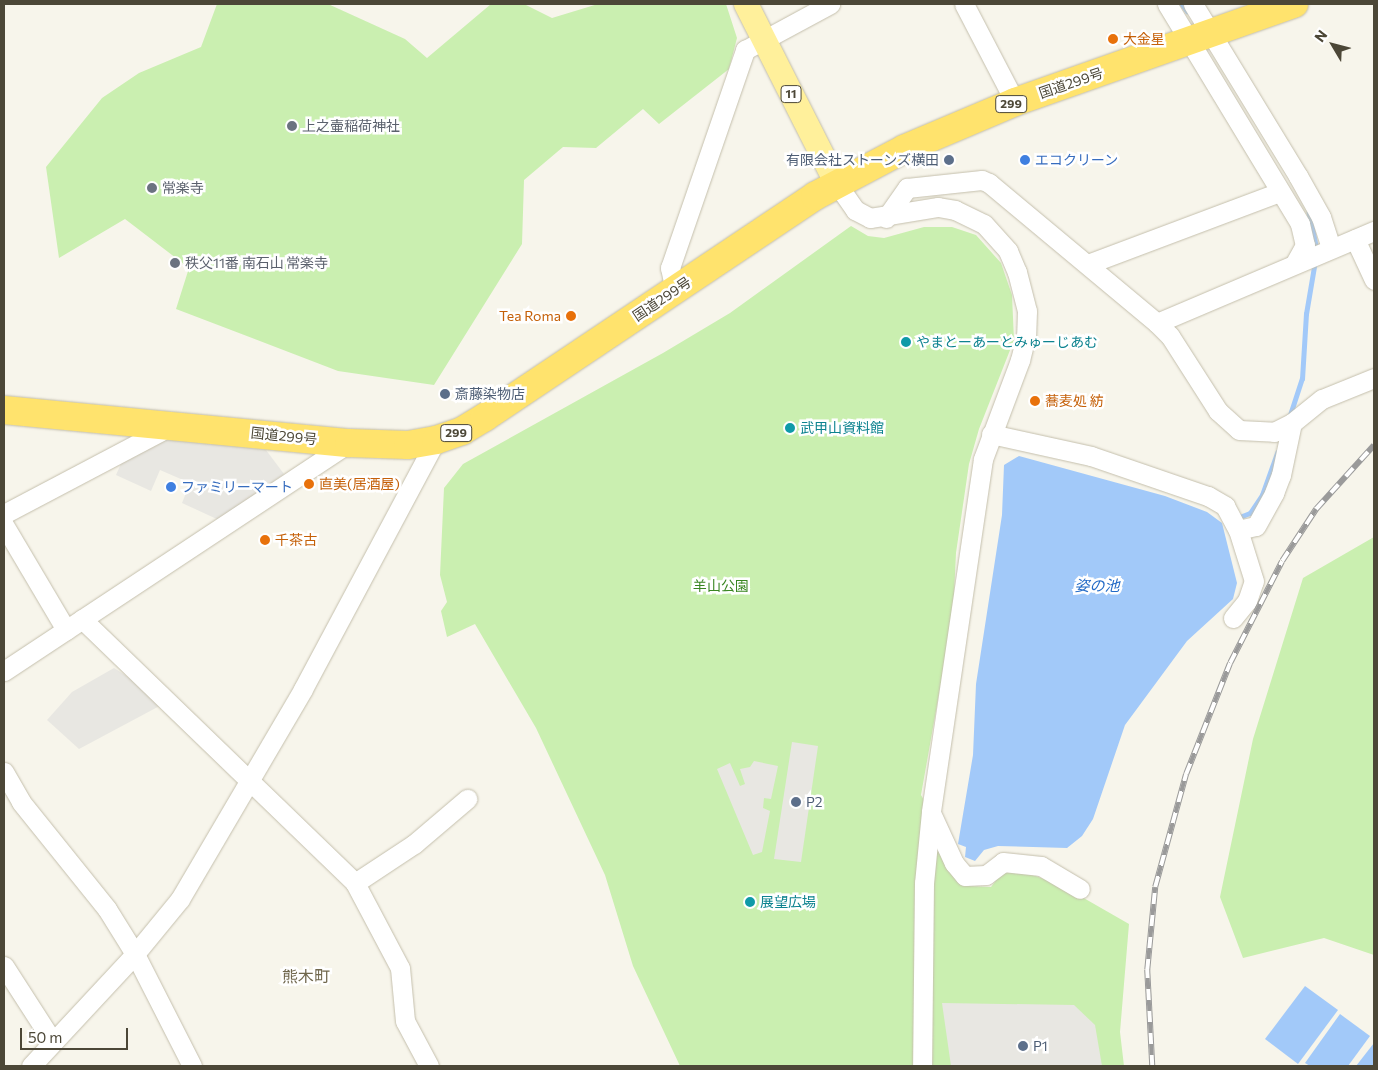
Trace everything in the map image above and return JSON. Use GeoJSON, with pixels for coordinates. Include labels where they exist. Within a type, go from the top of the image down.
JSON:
{"type":"FeatureCollection","features":[{"type":"Feature","properties":{"kind":"highway","name":"国道299号"},"geometry":{"type":"LineString","coordinates":[[4,410],[349,442],[408,445],[436,440],[462,431],[485,417],[836,184],[935,134],[1015,102],[1199,39],[1294,4]]}},
{"type":"Feature","properties":{"kind":"main road","name":"11"},"geometry":{"type":"LineString","coordinates":[[746,4],[836,184]]}},
{"type":"Feature","properties":{"kind":"street"},"geometry":{"type":"LineString","coordinates":[[675,291],[670,268],[745,50],[830,4]]}},
{"type":"Feature","properties":{"kind":"street"},"geometry":{"type":"LineString","coordinates":[[964,4],[1015,102]]}},
{"type":"Feature","properties":{"kind":"street"},"geometry":{"type":"LineString","coordinates":[[1167,4],[1199,39],[1298,176],[1321,217],[1331,248]]}},
{"type":"Feature","properties":{"kind":"street"},"geometry":{"type":"LineString","coordinates":[[1193,4],[1199,39],[1280,192],[1300,224],[1305,245],[1295,264]]}},
{"type":"Feature","properties":{"kind":"street"},"geometry":{"type":"LineString","coordinates":[[886,218],[907,188],[982,180],[1088,264],[1157,323],[1170,336],[1218,411],[1238,430],[1274,432],[1292,422],[1322,399],[1374,378]]}},
{"type":"Feature","properties":{"kind":"street"},"geometry":{"type":"LineString","coordinates":[[836,184],[855,210],[870,218],[886,218],[938,208],[955,210],[984,224],[1008,250],[1018,272],[1028,323],[1020,360],[991,434],[983,460],[931,812],[924,883],[922,1066]]}},
{"type":"Feature","properties":{"kind":"street"},"geometry":{"type":"LineString","coordinates":[[1088,264],[1280,192]]}},
{"type":"Feature","properties":{"kind":"street"},"geometry":{"type":"LineString","coordinates":[[1157,323],[1374,231]]}},
{"type":"Feature","properties":{"kind":"street"},"geometry":{"type":"LineString","coordinates":[[1355,239],[1374,280]]}},
{"type":"Feature","properties":{"kind":"street"},"geometry":{"type":"LineString","coordinates":[[1238,530],[1256,526],[1274,493],[1281,475],[1292,422]]}},
{"type":"Feature","properties":{"kind":"street"},"geometry":{"type":"LineString","coordinates":[[4,514],[174,425]]}},
{"type":"Feature","properties":{"kind":"street"},"geometry":{"type":"LineString","coordinates":[[991,434],[1091,456],[1208,496],[1225,506],[1238,530],[1254,581],[1247,601],[1233,618]]}},
{"type":"Feature","properties":{"kind":"street"},"geometry":{"type":"LineString","coordinates":[[31,1066],[135,954],[180,899],[303,688],[436,440]]}},
{"type":"Feature","properties":{"kind":"street"},"geometry":{"type":"LineString","coordinates":[[4,671],[349,442]]}},
{"type":"Feature","properties":{"kind":"street"},"geometry":{"type":"LineString","coordinates":[[4,525],[66,630]]}},
{"type":"Feature","properties":{"kind":"street"},"geometry":{"type":"LineString","coordinates":[[82,619],[250,779],[355,883],[400,968],[405,1021],[429,1066]]}},
{"type":"Feature","properties":{"kind":"street"},"geometry":{"type":"LineString","coordinates":[[4,772],[21,802],[107,908],[135,954],[192,1066]]}},
{"type":"Feature","properties":{"kind":"street"},"geometry":{"type":"LineString","coordinates":[[355,883],[414,844],[468,799]]}},
{"type":"Feature","properties":{"kind":"street"},"geometry":{"type":"LineString","coordinates":[[931,812],[954,863],[965,876],[986,875],[1003,862],[1041,866],[1080,889]]}},
{"type":"Feature","properties":{"kind":"street"},"geometry":{"type":"LineString","coordinates":[[4,966],[54,1042]]}},
{"type":"Feature","properties":{"kind":"green space"},"geometry":{"type":"Polygon","coordinates":[[[217,4],[328,4],[405,39],[427,58],[491,4],[524,4],[552,18],[598,4],[726,4],[737,38],[729,69],[659,124],[643,109],[596,148],[563,147],[524,180],[522,244],[434,385],[338,371],[176,309],[189,268],[125,219],[59,258],[46,167],[102,98],[139,73],[201,47],[217,4]]]}},
{"type":"Feature","properties":{"kind":"green space","name":"羊山公園"},"geometry":{"type":"Polygon","coordinates":[[[851,226],[868,236],[884,238],[924,227],[952,227],[976,235],[1001,263],[1012,295],[1014,340],[979,429],[969,464],[956,553],[953,615],[921,795],[940,828],[954,875],[969,886],[991,887],[1003,871],[1027,873],[1061,885],[1129,924],[1120,1032],[1124,1066],[680,1066],[633,966],[605,875],[536,728],[475,624],[447,637],[441,611],[447,602],[440,575],[444,488],[463,464],[663,353],[730,313],[851,226]]]}},
{"type":"Feature","properties":{"kind":"green space"},"geometry":{"type":"Polygon","coordinates":[[[1374,537],[1374,955],[1324,938],[1243,958],[1220,897],[1253,739],[1303,578],[1374,537]]]}},
{"type":"Feature","properties":{"kind":"shaded area"},"geometry":{"type":"Polygon","coordinates":[[[166,437],[266,450],[284,474],[219,520],[182,503],[190,483],[160,470],[151,491],[116,475],[123,459],[166,437]]]}},
{"type":"Feature","properties":{"kind":"shaded area"},"geometry":{"type":"Polygon","coordinates":[[[114,668],[167,702],[79,749],[47,720],[72,692],[114,668]]]}},
{"type":"Feature","properties":{"kind":"shaded area","name":"P2"},"geometry":{"type":"Polygon","coordinates":[[[792,742],[818,746],[801,862],[774,859],[792,742]]]}},
{"type":"Feature","properties":{"kind":"shaded area"},"geometry":{"type":"Polygon","coordinates":[[[754,761],[778,766],[771,799],[764,798],[763,808],[770,811],[762,852],[753,855],[717,769],[730,763],[740,786],[745,784],[740,769],[750,767],[754,761]]]}},
{"type":"Feature","properties":{"kind":"shaded area","name":"P1"},"geometry":{"type":"Polygon","coordinates":[[[942,1003],[1074,1005],[1095,1025],[1102,1066],[951,1066],[942,1003]]]}},
{"type":"Feature","properties":{"kind":"water","name":"姿の池"},"geometry":{"type":"Polygon","coordinates":[[[1019,456],[1165,496],[1207,512],[1222,523],[1237,583],[1233,599],[1187,641],[1125,725],[1093,819],[1082,836],[1067,848],[998,846],[984,850],[975,861],[965,857],[966,847],[958,844],[973,755],[976,684],[1002,515],[1004,465],[1019,456]]]}},
{"type":"Feature","properties":{"kind":"water"},"geometry":{"type":"Polygon","coordinates":[[[1305,986],[1338,1010],[1298,1064],[1265,1039],[1305,986]]]}},
{"type":"Feature","properties":{"kind":"water"},"geometry":{"type":"Polygon","coordinates":[[[1340,1014],[1370,1036],[1348,1066],[1310,1066],[1305,1063],[1340,1014]]]}},
{"type":"Feature","properties":{"kind":"water"},"geometry":{"type":"Polygon","coordinates":[[[1374,1043],[1374,1066],[1356,1066],[1374,1043]]]}},
{"type":"Feature","properties":{"kind":"waterway"},"geometry":{"type":"LineString","coordinates":[[1182,4],[1187,11]]}},
{"type":"Feature","properties":{"kind":"waterway"},"geometry":{"type":"LineString","coordinates":[[1309,212],[1317,251]]}},
{"type":"Feature","properties":{"kind":"waterway"},"geometry":{"type":"LineString","coordinates":[[1290,415],[1302,379],[1306,314],[1315,261]]}},
{"type":"Feature","properties":{"kind":"waterway"},"geometry":{"type":"LineString","coordinates":[[1237,518],[1250,513],[1262,495],[1277,453]]}},
{"type":"Feature","properties":{"kind":"railway"},"geometry":{"type":"LineString","coordinates":[[1152,1066],[1147,970],[1155,887],[1186,774],[1230,663],[1282,561],[1316,509],[1374,445]]}},
{"type":"Feature","properties":{"kind":"place","name":"大金星"},"geometry":{"type":"Point","coordinates":[1113,39]}},
{"type":"Feature","properties":{"kind":"place","name":"上之壷稲荷神社"},"geometry":{"type":"Point","coordinates":[292,126]}},
{"type":"Feature","properties":{"kind":"place","name":"有限会社ストーンズ横田"},"geometry":{"type":"Point","coordinates":[949,160]}},
{"type":"Feature","properties":{"kind":"place","name":"エコクリーン"},"geometry":{"type":"Point","coordinates":[1025,160]}},
{"type":"Feature","properties":{"kind":"place","name":"常楽寺"},"geometry":{"type":"Point","coordinates":[152,188]}},
{"type":"Feature","properties":{"kind":"place","name":"秩父11番 南石山 常楽寺"},"geometry":{"type":"Point","coordinates":[175,263]}},
{"type":"Feature","properties":{"kind":"place","name":"Tea Roma"},"geometry":{"type":"Point","coordinates":[571,316]}},
{"type":"Feature","properties":{"kind":"place","name":"やまとーあーとみゅーじあむ"},"geometry":{"type":"Point","coordinates":[906,342]}},
{"type":"Feature","properties":{"kind":"place","name":"斎藤染物店"},"geometry":{"type":"Point","coordinates":[445,394]}},
{"type":"Feature","properties":{"kind":"place","name":"蕎麦処 紡"},"geometry":{"type":"Point","coordinates":[1035,401]}},
{"type":"Feature","properties":{"kind":"place","name":"武甲山資料館"},"geometry":{"type":"Point","coordinates":[790,428]}},
{"type":"Feature","properties":{"kind":"place","name":"直美(居酒屋)"},"geometry":{"type":"Point","coordinates":[309,484]}},
{"type":"Feature","properties":{"kind":"place","name":"ファミリーマート"},"geometry":{"type":"Point","coordinates":[171,487]}},
{"type":"Feature","properties":{"kind":"place","name":"千茶古"},"geometry":{"type":"Point","coordinates":[265,540]}},
{"type":"Feature","properties":{"kind":"place","name":"P2"},"geometry":{"type":"Point","coordinates":[796,802]}},
{"type":"Feature","properties":{"kind":"place","name":"展望広場"},"geometry":{"type":"Point","coordinates":[750,902]}},
{"type":"Feature","properties":{"kind":"place","name":"P1"},"geometry":{"type":"Point","coordinates":[1023,1046]}},
{"type":"Feature","properties":{"kind":"district","name":"熊木町"},"geometry":{"type":"Point","coordinates":[306,976]}}]}
